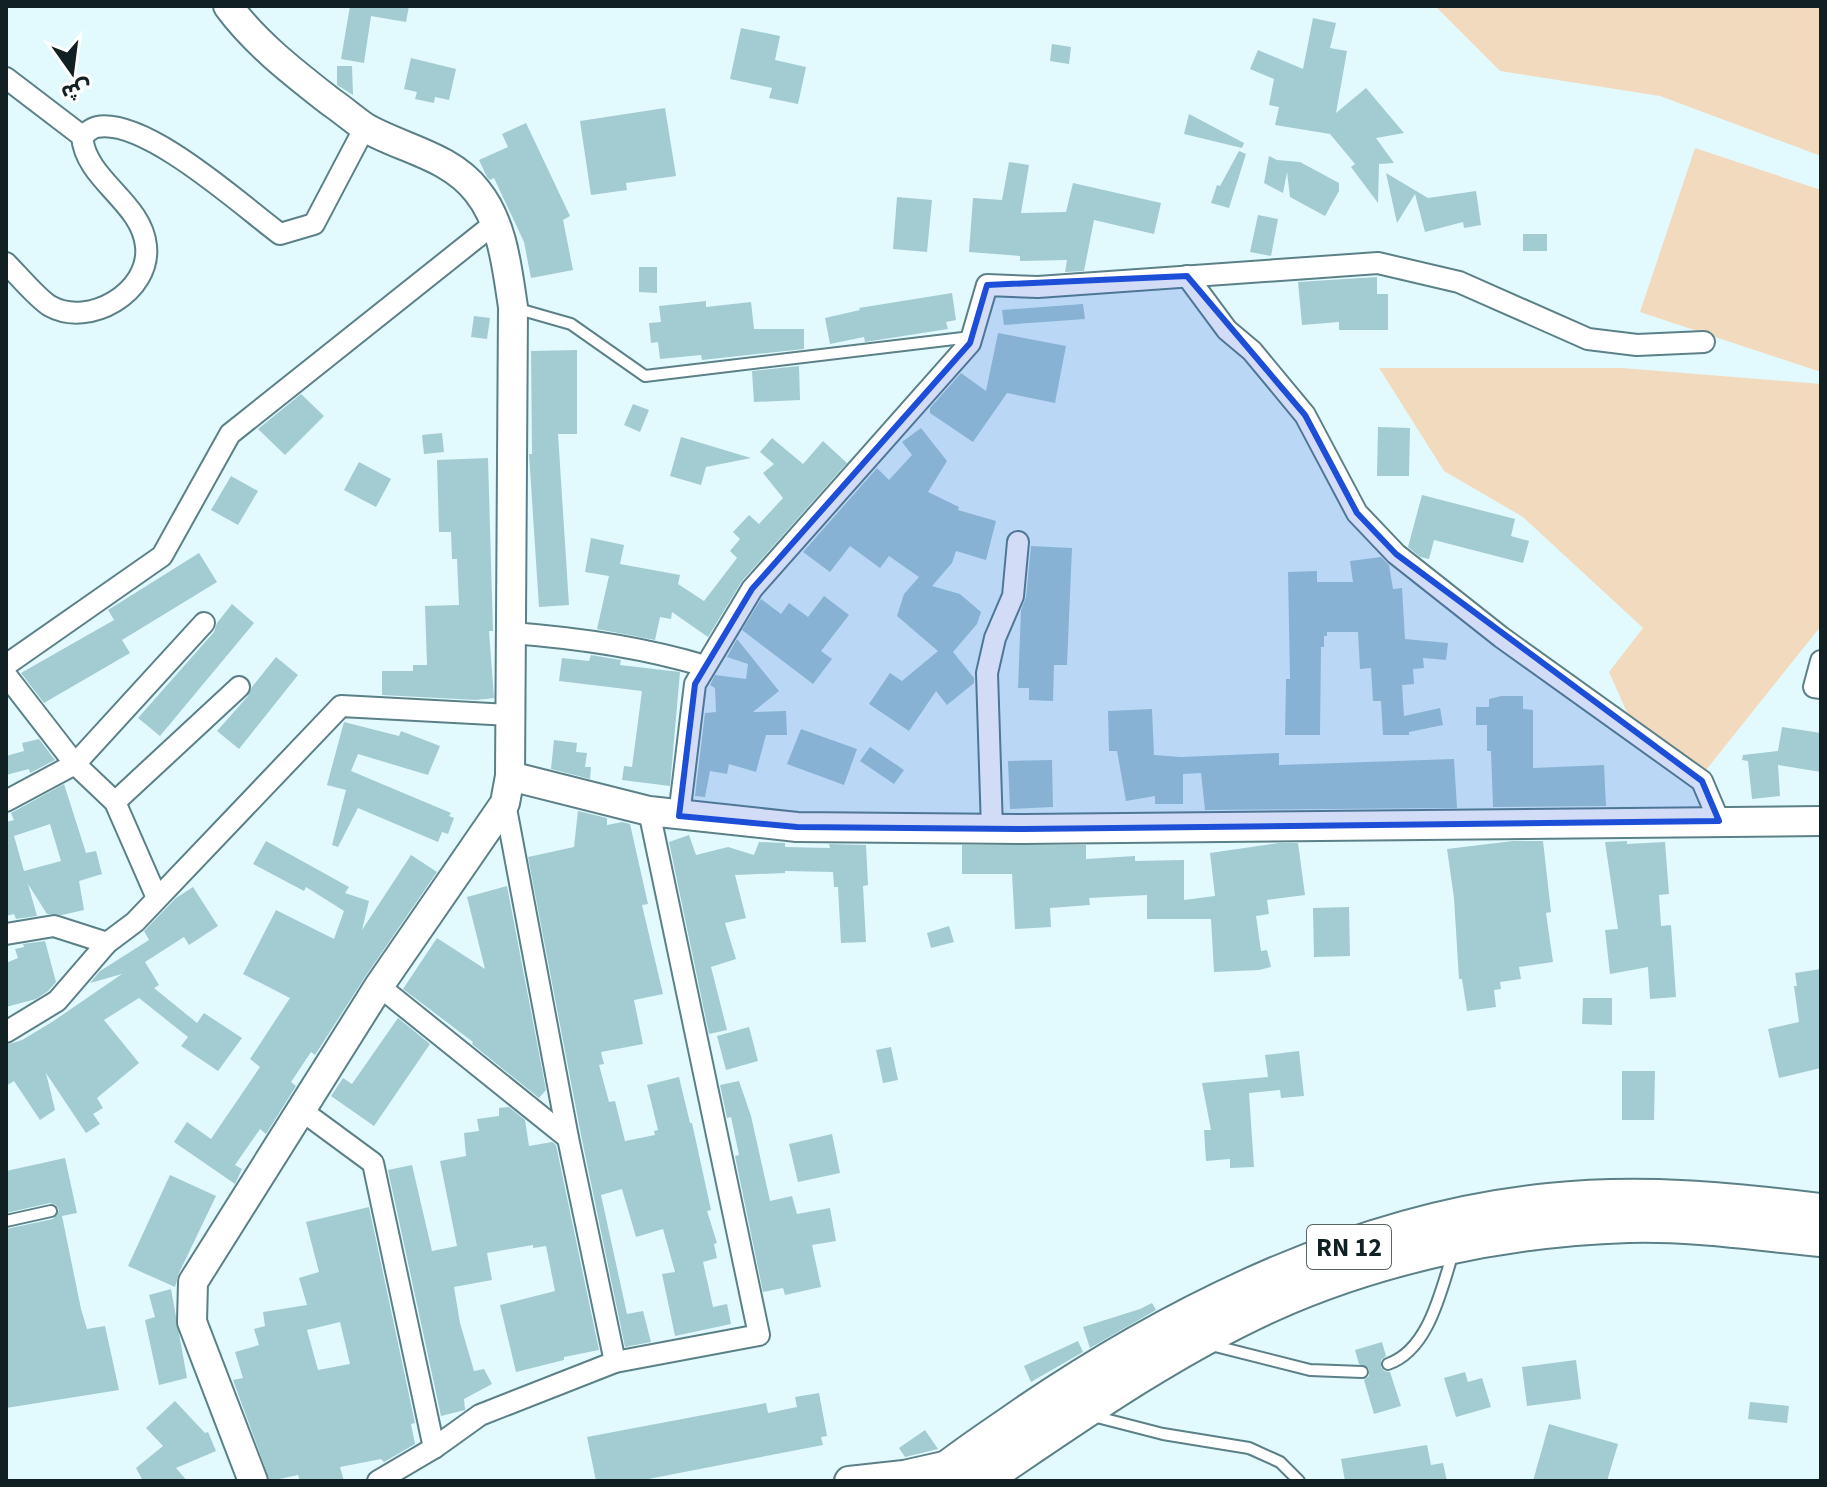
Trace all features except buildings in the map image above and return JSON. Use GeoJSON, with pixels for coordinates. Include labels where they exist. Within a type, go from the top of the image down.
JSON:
{"type":"FeatureCollection","features":[{"type":"Feature","properties":{"kind":"highway","name":"RN 12"},"geometry":{"type":"LineString","coordinates":[[955,1475],[1060,1391],[1189,1316],[1257,1283],[1343,1249],[1450,1219],[1548,1202],[1633,1197],[1717,1199],[1821,1212]]}},
{"type":"Feature","properties":{"kind":"highway","name":"RN 12"},"geometry":{"type":"LineString","coordinates":[[955,1475],[1079,1413],[1197,1342],[1269,1304],[1362,1269],[1456,1244],[1547,1230],[1629,1224],[1708,1227],[1821,1238]]}},
{"type":"Feature","properties":{"kind":"main road"},"geometry":{"type":"LineString","coordinates":[[228,6],[287,68],[365,127],[462,175],[479,193],[495,223],[506,260],[513,307],[508,790],[379,986],[193,1282],[192,1322],[253,1481]]}},
{"type":"Feature","properties":{"kind":"main road"},"geometry":{"type":"LineString","coordinates":[[508,790],[679,816],[797,827],[992,829],[1821,821]]}},
{"type":"Feature","properties":{"kind":"main road"},"geometry":{"type":"LineString","coordinates":[[849,1481],[955,1475]]}},
{"type":"Feature","properties":{"kind":"street"},"geometry":{"type":"LineString","coordinates":[[6,78],[82,136],[83,148],[95,168],[142,227],[146,246],[145,264],[139,278],[122,297],[98,308],[71,314],[48,305],[6,263]]}},
{"type":"Feature","properties":{"kind":"street"},"geometry":{"type":"LineString","coordinates":[[82,136],[94,127],[114,126],[142,136],[194,167],[280,234],[314,224],[365,127]]}},
{"type":"Feature","properties":{"kind":"street"},"geometry":{"type":"LineString","coordinates":[[6,665],[162,556],[230,434],[495,223]]}},
{"type":"Feature","properties":{"kind":"street"},"geometry":{"type":"LineString","coordinates":[[679,816],[695,684],[705,666],[752,589],[970,343],[987,285],[1038,287],[1378,263],[1459,282],[1588,339],[1637,345],[1704,342]]}},
{"type":"Feature","properties":{"kind":"street"},"geometry":{"type":"LineString","coordinates":[[1187,276],[1227,330],[1252,351],[1305,415],[1357,513],[1396,554],[1501,637],[1702,781],[1719,821]]}},
{"type":"Feature","properties":{"kind":"street"},"geometry":{"type":"LineString","coordinates":[[992,829],[987,673],[995,638],[1013,596],[1018,542]]}},
{"type":"Feature","properties":{"kind":"street"},"geometry":{"type":"LineString","coordinates":[[6,801],[75,764],[204,623]]}},
{"type":"Feature","properties":{"kind":"street"},"geometry":{"type":"LineString","coordinates":[[512,633],[565,637],[658,652],[705,666]]}},
{"type":"Feature","properties":{"kind":"street"},"geometry":{"type":"LineString","coordinates":[[1821,661],[1814,687],[1821,688]]}},
{"type":"Feature","properties":{"kind":"street"},"geometry":{"type":"LineString","coordinates":[[6,675],[75,764],[115,802],[157,898]]}},
{"type":"Feature","properties":{"kind":"street"},"geometry":{"type":"LineString","coordinates":[[115,802],[239,687]]}},
{"type":"Feature","properties":{"kind":"street"},"geometry":{"type":"LineString","coordinates":[[6,1032],[57,1001],[107,943],[135,922],[341,706],[511,715]]}},
{"type":"Feature","properties":{"kind":"street"},"geometry":{"type":"LineString","coordinates":[[508,790],[568,1138],[615,1362]]}},
{"type":"Feature","properties":{"kind":"street"},"geometry":{"type":"LineString","coordinates":[[378,1481],[434,1448],[480,1415],[615,1362],[759,1335],[649,811]]}},
{"type":"Feature","properties":{"kind":"street"},"geometry":{"type":"LineString","coordinates":[[6,934],[54,926],[107,943]]}},
{"type":"Feature","properties":{"kind":"street"},"geometry":{"type":"LineString","coordinates":[[379,986],[568,1138]]}},
{"type":"Feature","properties":{"kind":"street"},"geometry":{"type":"LineString","coordinates":[[301,1110],[373,1163],[434,1448]]}},
{"type":"Feature","properties":{"kind":"lane"},"geometry":{"type":"LineString","coordinates":[[513,307],[571,324],[645,376],[971,337]]}},
{"type":"Feature","properties":{"kind":"lane"},"geometry":{"type":"LineString","coordinates":[[6,1221],[51,1211]]}},
{"type":"Feature","properties":{"kind":"lane"},"geometry":{"type":"LineString","coordinates":[[1388,1364],[1398,1361],[1428,1328],[1456,1244]]}},
{"type":"Feature","properties":{"kind":"lane"},"geometry":{"type":"LineString","coordinates":[[1197,1342],[1310,1370],[1362,1372]]}},
{"type":"Feature","properties":{"kind":"lane"},"geometry":{"type":"LineString","coordinates":[[1079,1413],[1163,1434],[1249,1448],[1280,1462],[1299,1481]]}},
{"type":"Feature","properties":{"kind":"highlighted area"},"geometry":{"type":"Polygon","coordinates":[[[1187,276],[1305,415],[1357,513],[1396,554],[1702,781],[1719,821],[1024,829],[797,827],[679,816],[695,684],[752,589],[970,343],[987,285],[1187,276]]]}},
{"type":"Feature","properties":{"kind":"shaded area"},"geometry":{"type":"Polygon","coordinates":[[[1435,6],[1821,6],[1821,156],[1660,96],[1500,71],[1435,6]]]}},
{"type":"Feature","properties":{"kind":"shaded area"},"geometry":{"type":"Polygon","coordinates":[[[1695,148],[1821,190],[1821,372],[1640,312],[1695,148]]]}},
{"type":"Feature","properties":{"kind":"shaded area"},"geometry":{"type":"Polygon","coordinates":[[[1379,368],[1622,368],[1821,384],[1821,626],[1706,770],[1633,726],[1609,672],[1643,628],[1523,517],[1444,471],[1379,368]]]}}]}
